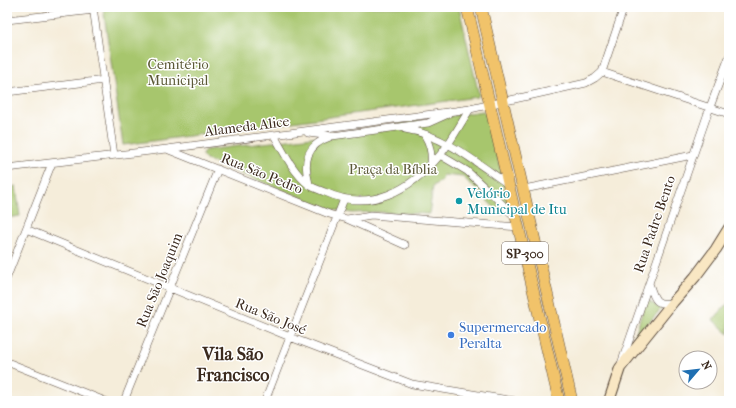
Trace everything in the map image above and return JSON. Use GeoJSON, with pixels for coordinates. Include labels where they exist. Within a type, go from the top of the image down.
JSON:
{"type":"FeatureCollection","features":[{"type":"Feature","properties":{"kind":"main road","name":"SP-300"},"geometry":{"type":"LineString","coordinates":[[467,7],[559,401]]}},
{"type":"Feature","properties":{"kind":"main road","name":"SP-300"},"geometry":{"type":"LineString","coordinates":[[482,7],[572,401]]}},
{"type":"Feature","properties":{"kind":"main road"},"geometry":{"type":"LineString","coordinates":[[509,185],[519,192],[523,207],[531,221]]}},
{"type":"Feature","properties":{"kind":"street"},"geometry":{"type":"LineString","coordinates":[[624,7],[602,72],[729,114]]}},
{"type":"Feature","properties":{"kind":"street"},"geometry":{"type":"LineString","coordinates":[[7,20],[94,8],[114,156]]}},
{"type":"Feature","properties":{"kind":"street","name":"Rua Padre Bento"},"geometry":{"type":"LineString","coordinates":[[609,401],[693,154],[729,57]]}},
{"type":"Feature","properties":{"kind":"street","name":"Alameda Alice"},"geometry":{"type":"LineString","coordinates":[[7,168],[304,132],[470,109],[586,83],[602,72]]}},
{"type":"Feature","properties":{"kind":"street"},"geometry":{"type":"LineString","coordinates":[[7,92],[104,80]]}},
{"type":"Feature","properties":{"kind":"street"},"geometry":{"type":"LineString","coordinates":[[274,135],[287,160],[297,173],[310,185],[344,199],[357,201],[367,200],[394,192],[414,180],[431,165],[448,144],[470,109]]}},
{"type":"Feature","properties":{"kind":"street"},"geometry":{"type":"LineString","coordinates":[[304,132],[332,136],[428,123],[458,110]]}},
{"type":"Feature","properties":{"kind":"street"},"geometry":{"type":"LineString","coordinates":[[397,127],[424,134],[448,144],[509,185]]}},
{"type":"Feature","properties":{"kind":"street"},"geometry":{"type":"LineString","coordinates":[[424,134],[431,147],[431,165]]}},
{"type":"Feature","properties":{"kind":"street"},"geometry":{"type":"LineString","coordinates":[[310,185],[306,166],[308,154],[317,142],[332,136]]}},
{"type":"Feature","properties":{"kind":"street","name":"Rua São Pedro"},"geometry":{"type":"LineString","coordinates":[[167,149],[337,217],[347,219],[405,245]]}},
{"type":"Feature","properties":{"kind":"street"},"geometry":{"type":"LineString","coordinates":[[524,189],[693,154]]}},
{"type":"Feature","properties":{"kind":"street"},"geometry":{"type":"LineString","coordinates":[[440,155],[467,171],[481,183],[518,224]]}},
{"type":"Feature","properties":{"kind":"street"},"geometry":{"type":"LineString","coordinates":[[7,278],[52,162]]}},
{"type":"Feature","properties":{"kind":"street","name":"Rua São Joaquim"},"geometry":{"type":"LineString","coordinates":[[124,401],[218,169]]}},
{"type":"Feature","properties":{"kind":"street"},"geometry":{"type":"LineString","coordinates":[[481,183],[484,178],[492,174]]}},
{"type":"Feature","properties":{"kind":"street"},"geometry":{"type":"LineString","coordinates":[[264,401],[344,199]]}},
{"type":"Feature","properties":{"kind":"street","name":"Rua São Pedro"},"geometry":{"type":"LineString","coordinates":[[347,219],[371,216],[518,224]]}},
{"type":"Feature","properties":{"kind":"street"},"geometry":{"type":"LineString","coordinates":[[620,368],[695,277],[716,249],[729,228]]}},
{"type":"Feature","properties":{"kind":"street","name":"Rua São José"},"geometry":{"type":"LineString","coordinates":[[26,229],[290,337],[412,384],[515,401]]}},
{"type":"Feature","properties":{"kind":"street"},"geometry":{"type":"LineString","coordinates":[[649,283],[657,302],[664,304],[673,302]]}},
{"type":"Feature","properties":{"kind":"street"},"geometry":{"type":"LineString","coordinates":[[7,362],[105,401]]}},
{"type":"Feature","properties":{"kind":"green space","name":"Cemitério Municipal"},"geometry":{"type":"Polygon","coordinates":[[[103,7],[459,7],[479,95],[477,97],[123,145],[103,7]]]}},
{"type":"Feature","properties":{"kind":"green space","name":"Praça da Bíblia"},"geometry":{"type":"Polygon","coordinates":[[[483,111],[488,116],[509,206],[502,215],[463,177],[443,175],[442,180],[433,186],[429,214],[377,212],[352,213],[330,209],[205,159],[202,155],[206,150],[305,138],[483,111]]]}},
{"type":"Feature","properties":{"kind":"green space"},"geometry":{"type":"Polygon","coordinates":[[[16,186],[20,216],[7,218],[7,188],[16,186]]]}},
{"type":"Feature","properties":{"kind":"green space"},"geometry":{"type":"Polygon","coordinates":[[[646,299],[661,309],[634,340],[646,299]]]}},
{"type":"Feature","properties":{"kind":"green space"},"geometry":{"type":"Polygon","coordinates":[[[729,302],[729,334],[713,320],[729,302]]]}},
{"type":"Feature","properties":{"kind":"place","name":"Velório Municipal de Itu"},"geometry":{"type":"Point","coordinates":[459,201]}},
{"type":"Feature","properties":{"kind":"place","name":"Supermercado Peralta"},"geometry":{"type":"Point","coordinates":[451,335]}},
{"type":"Feature","properties":{"kind":"district","name":"Vila São Francisco"},"geometry":{"type":"Point","coordinates":[233,364]}}]}
